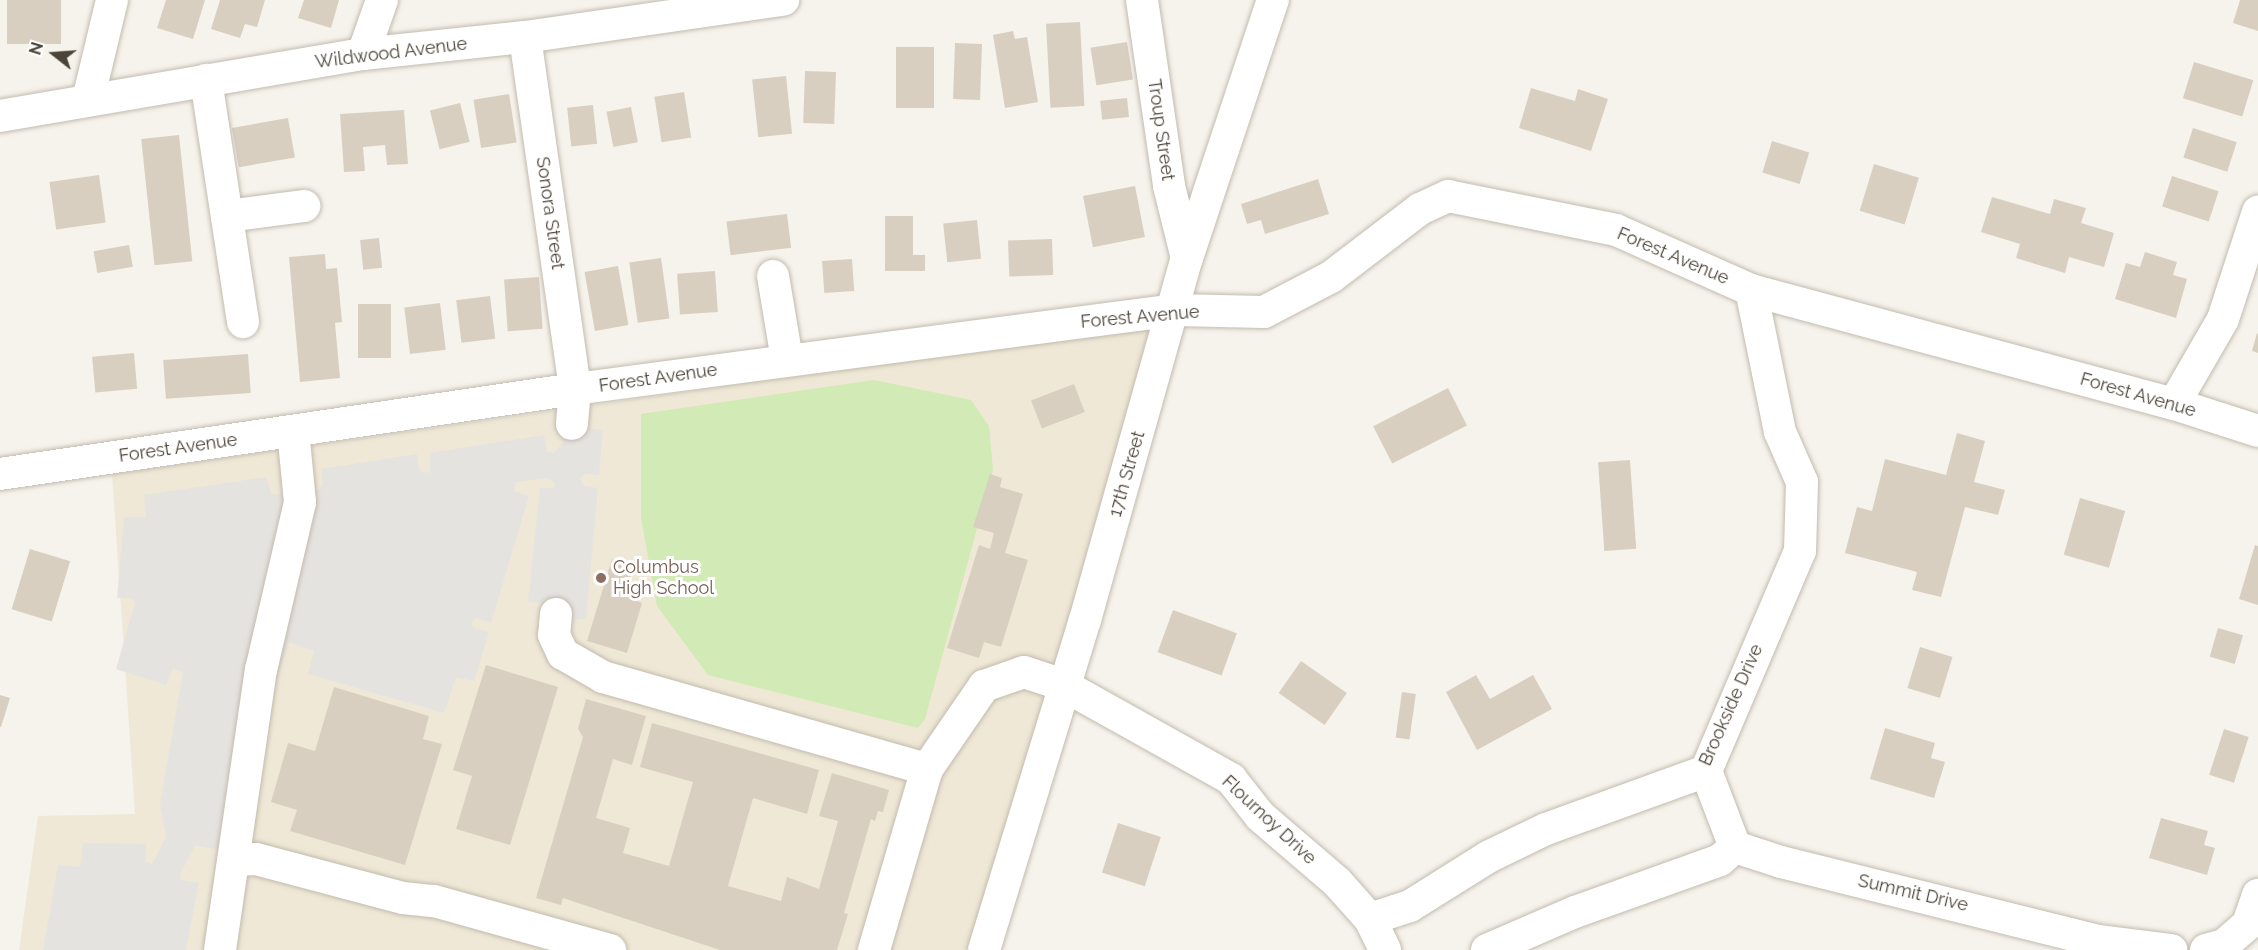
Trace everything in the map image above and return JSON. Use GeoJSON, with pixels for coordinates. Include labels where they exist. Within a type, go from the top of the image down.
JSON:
{"type":"FeatureCollection","features":[{"type":"Feature","properties":{"kind":"street"},"geometry":{"type":"LineString","coordinates":[[88,100],[112,0]]}},
{"type":"Feature","properties":{"kind":"street"},"geometry":{"type":"LineString","coordinates":[[363,54],[382,0]]}},
{"type":"Feature","properties":{"kind":"street","name":"Wildwood Avenue"},"geometry":{"type":"LineString","coordinates":[[0,116],[363,54],[525,37],[659,10],[783,0]]}},
{"type":"Feature","properties":{"kind":"street","name":"Troup Street"},"geometry":{"type":"LineString","coordinates":[[1142,0],[1169,186],[1187,258]]}},
{"type":"Feature","properties":{"kind":"street","name":"17th Street"},"geometry":{"type":"LineString","coordinates":[[984,950],[1174,310],[1187,258],[1273,0]]}},
{"type":"Feature","properties":{"kind":"street","name":"Sonora Street"},"geometry":{"type":"LineString","coordinates":[[525,37],[575,389],[572,424]]}},
{"type":"Feature","properties":{"kind":"street"},"geometry":{"type":"LineString","coordinates":[[206,80],[243,322]]}},
{"type":"Feature","properties":{"kind":"street","name":"Forest Avenue"},"geometry":{"type":"LineString","coordinates":[[0,474],[575,389],[1174,310],[1264,312],[1331,277],[1420,209],[1448,196],[1616,230],[1751,290],[2174,404],[2258,431]]}},
{"type":"Feature","properties":{"kind":"street"},"geometry":{"type":"LineString","coordinates":[[227,216],[304,206]]}},
{"type":"Feature","properties":{"kind":"street"},"geometry":{"type":"LineString","coordinates":[[2174,404],[2223,319],[2258,212]]}},
{"type":"Feature","properties":{"kind":"street"},"geometry":{"type":"LineString","coordinates":[[773,276],[787,360]]}},
{"type":"Feature","properties":{"kind":"street","name":"Brookside Drive"},"geometry":{"type":"LineString","coordinates":[[1370,919],[1410,906],[1488,857],[1546,829],[1706,771],[1800,551],[1802,482],[1780,432],[1751,290]]}},
{"type":"Feature","properties":{"kind":"street"},"geometry":{"type":"LineString","coordinates":[[220,950],[236,860],[235,837],[261,669],[300,502],[293,431]]}},
{"type":"Feature","properties":{"kind":"street"},"geometry":{"type":"LineString","coordinates":[[556,614],[554,635],[563,654],[603,677],[927,769]]}},
{"type":"Feature","properties":{"kind":"street","name":"Flournoy Drive"},"geometry":{"type":"LineString","coordinates":[[874,950],[927,769],[984,686],[1024,672],[1063,685],[1231,779],[1260,816],[1337,882],[1370,919],[1385,950]]}},
{"type":"Feature","properties":{"kind":"street"},"geometry":{"type":"LineString","coordinates":[[1487,950],[1575,912],[1720,860],[1735,847],[1706,771]]}},
{"type":"Feature","properties":{"kind":"street","name":"Summit Drive"},"geometry":{"type":"LineString","coordinates":[[1735,847],[2098,941],[2171,950]]}},
{"type":"Feature","properties":{"kind":"street"},"geometry":{"type":"LineString","coordinates":[[236,860],[256,859],[403,898],[434,901],[610,950]]}},
{"type":"Feature","properties":{"kind":"street"},"geometry":{"type":"LineString","coordinates":[[2206,950],[2224,945],[2248,924],[2258,895]]}},
{"type":"Feature","properties":{"kind":"shaded area","name":"Columbus High School"},"geometry":{"type":"Polygon","coordinates":[[[1161,324],[968,950],[19,950],[38,816],[135,814],[112,474],[1161,324]]]}},
{"type":"Feature","properties":{"kind":"shaded area"},"geometry":{"type":"Polygon","coordinates":[[[562,425],[603,430],[599,475],[584,474],[580,479],[584,486],[598,488],[586,619],[570,619],[541,603],[528,602],[540,488],[553,488],[556,484],[547,478],[516,482],[514,491],[529,496],[491,623],[476,618],[471,623],[474,628],[489,632],[474,681],[456,677],[444,713],[308,674],[314,651],[289,642],[277,679],[250,844],[217,849],[195,846],[180,874],[181,880],[199,883],[186,950],[43,950],[58,865],[80,867],[83,843],[146,844],[146,862],[152,864],[166,837],[160,804],[183,672],[173,668],[166,685],[116,669],[135,603],[132,598],[117,598],[124,517],[146,517],[144,495],[266,477],[272,495],[319,490],[323,484],[321,469],[417,454],[419,471],[430,473],[430,453],[544,435],[547,451],[554,453],[563,443],[562,425]]]}},
{"type":"Feature","properties":{"kind":"green space"},"geometry":{"type":"Polygon","coordinates":[[[874,380],[971,400],[989,426],[993,470],[925,719],[918,728],[708,675],[657,606],[641,518],[641,414],[874,380]]]}},
{"type":"Feature","properties":{"kind":"building"},"geometry":{"type":"Polygon","coordinates":[[[7,0],[61,0],[61,44],[7,44],[7,0]]]}},
{"type":"Feature","properties":{"kind":"building"},"geometry":{"type":"Polygon","coordinates":[[[166,0],[205,0],[193,39],[157,28],[166,0]]]}},
{"type":"Feature","properties":{"kind":"building"},"geometry":{"type":"Polygon","coordinates":[[[220,0],[265,0],[257,27],[245,24],[240,38],[211,29],[220,0]]]}},
{"type":"Feature","properties":{"kind":"building"},"geometry":{"type":"Polygon","coordinates":[[[304,0],[339,0],[331,28],[298,18],[304,0]]]}},
{"type":"Feature","properties":{"kind":"building"},"geometry":{"type":"Polygon","coordinates":[[[2240,0],[2258,0],[2258,31],[2233,23],[2240,0]]]}},
{"type":"Feature","properties":{"kind":"building"},"geometry":{"type":"Polygon","coordinates":[[[1080,22],[1084,106],[1050,108],[1046,24],[1080,22]]]}},
{"type":"Feature","properties":{"kind":"building"},"geometry":{"type":"Polygon","coordinates":[[[1013,31],[1015,39],[1027,37],[1038,102],[1005,108],[993,35],[1013,31]]]}},
{"type":"Feature","properties":{"kind":"building"},"geometry":{"type":"Polygon","coordinates":[[[1127,42],[1133,80],[1096,85],[1090,48],[1127,42]]]}},
{"type":"Feature","properties":{"kind":"building"},"geometry":{"type":"Polygon","coordinates":[[[955,43],[982,44],[980,100],[953,99],[955,43]]]}},
{"type":"Feature","properties":{"kind":"building"},"geometry":{"type":"Polygon","coordinates":[[[896,47],[934,47],[934,108],[896,108],[896,47]]]}},
{"type":"Feature","properties":{"kind":"building"},"geometry":{"type":"Polygon","coordinates":[[[2194,62],[2253,80],[2242,116],[2183,98],[2194,62]]]}},
{"type":"Feature","properties":{"kind":"building"},"geometry":{"type":"Polygon","coordinates":[[[805,71],[836,72],[834,124],[803,123],[805,71]]]}},
{"type":"Feature","properties":{"kind":"building"},"geometry":{"type":"Polygon","coordinates":[[[786,76],[792,134],[758,137],[752,80],[786,76]]]}},
{"type":"Feature","properties":{"kind":"building"},"geometry":{"type":"Polygon","coordinates":[[[1531,88],[1575,101],[1578,89],[1608,99],[1591,151],[1519,128],[1531,88]]]}},
{"type":"Feature","properties":{"kind":"building"},"geometry":{"type":"Polygon","coordinates":[[[684,92],[691,137],[662,142],[654,97],[684,92]]]}},
{"type":"Feature","properties":{"kind":"building"},"geometry":{"type":"Polygon","coordinates":[[[509,94],[517,142],[481,148],[473,100],[509,94]]]}},
{"type":"Feature","properties":{"kind":"building"},"geometry":{"type":"Polygon","coordinates":[[[1127,98],[1129,117],[1102,120],[1100,101],[1127,98]]]}},
{"type":"Feature","properties":{"kind":"building"},"geometry":{"type":"Polygon","coordinates":[[[460,103],[470,142],[440,149],[430,110],[460,103]]]}},
{"type":"Feature","properties":{"kind":"building"},"geometry":{"type":"Polygon","coordinates":[[[593,105],[597,144],[571,147],[567,108],[593,105]]]}},
{"type":"Feature","properties":{"kind":"building"},"geometry":{"type":"Polygon","coordinates":[[[631,107],[638,142],[613,147],[606,112],[631,107]]]}},
{"type":"Feature","properties":{"kind":"building"},"geometry":{"type":"Polygon","coordinates":[[[404,110],[408,164],[387,165],[385,145],[363,147],[365,171],[344,172],[340,114],[404,110]]]}},
{"type":"Feature","properties":{"kind":"building"},"geometry":{"type":"Polygon","coordinates":[[[288,118],[295,157],[239,167],[232,128],[288,118]]]}},
{"type":"Feature","properties":{"kind":"building"},"geometry":{"type":"Polygon","coordinates":[[[2193,128],[2237,142],[2227,172],[2183,157],[2193,128]]]}},
{"type":"Feature","properties":{"kind":"building"},"geometry":{"type":"Polygon","coordinates":[[[179,135],[192,261],[154,265],[141,139],[179,135]]]}},
{"type":"Feature","properties":{"kind":"building"},"geometry":{"type":"Polygon","coordinates":[[[1772,141],[1809,152],[1800,184],[1762,173],[1772,141]]]}},
{"type":"Feature","properties":{"kind":"building"},"geometry":{"type":"Polygon","coordinates":[[[1874,164],[1919,178],[1905,225],[1860,211],[1874,164]]]}},
{"type":"Feature","properties":{"kind":"building"},"geometry":{"type":"Polygon","coordinates":[[[99,175],[106,223],[56,229],[49,182],[99,175]]]}},
{"type":"Feature","properties":{"kind":"building"},"geometry":{"type":"Polygon","coordinates":[[[2172,176],[2219,191],[2209,222],[2162,206],[2172,176]]]}},
{"type":"Feature","properties":{"kind":"building"},"geometry":{"type":"Polygon","coordinates":[[[1318,179],[1329,214],[1265,234],[1261,220],[1247,224],[1241,204],[1318,179]]]}},
{"type":"Feature","properties":{"kind":"building"},"geometry":{"type":"Polygon","coordinates":[[[1135,186],[1145,237],[1093,247],[1083,196],[1135,186]]]}},
{"type":"Feature","properties":{"kind":"building"},"geometry":{"type":"Polygon","coordinates":[[[1992,197],[2050,214],[2054,199],[2086,208],[2081,223],[2114,233],[2104,267],[2069,257],[2065,273],[2016,258],[2020,244],[1981,232],[1992,197]]]}},
{"type":"Feature","properties":{"kind":"building"},"geometry":{"type":"Polygon","coordinates":[[[787,214],[791,248],[731,255],[726,221],[787,214]]]}},
{"type":"Feature","properties":{"kind":"building"},"geometry":{"type":"Polygon","coordinates":[[[885,216],[913,216],[913,255],[925,255],[925,271],[885,271],[885,216]]]}},
{"type":"Feature","properties":{"kind":"building"},"geometry":{"type":"Polygon","coordinates":[[[977,220],[981,259],[947,262],[943,224],[977,220]]]}},
{"type":"Feature","properties":{"kind":"building"},"geometry":{"type":"Polygon","coordinates":[[[379,238],[382,268],[363,270],[360,240],[379,238]]]}},
{"type":"Feature","properties":{"kind":"building"},"geometry":{"type":"Polygon","coordinates":[[[1052,239],[1053,275],[1009,277],[1008,241],[1052,239]]]}},
{"type":"Feature","properties":{"kind":"building"},"geometry":{"type":"Polygon","coordinates":[[[129,245],[133,267],[97,273],[94,251],[129,245]]]}},
{"type":"Feature","properties":{"kind":"building"},"geometry":{"type":"Polygon","coordinates":[[[2145,252],[2177,262],[2173,275],[2187,279],[2176,318],[2115,299],[2126,263],[2140,267],[2145,252]]]}},
{"type":"Feature","properties":{"kind":"building"},"geometry":{"type":"Polygon","coordinates":[[[325,254],[326,269],[337,268],[342,322],[335,323],[340,378],[300,382],[289,257],[325,254]]]}},
{"type":"Feature","properties":{"kind":"building"},"geometry":{"type":"Polygon","coordinates":[[[661,258],[669,318],[638,323],[629,262],[661,258]]]}},
{"type":"Feature","properties":{"kind":"building"},"geometry":{"type":"Polygon","coordinates":[[[852,259],[854,291],[824,293],[822,261],[852,259]]]}},
{"type":"Feature","properties":{"kind":"building"},"geometry":{"type":"Polygon","coordinates":[[[618,266],[628,325],[595,331],[585,272],[618,266]]]}},
{"type":"Feature","properties":{"kind":"building"},"geometry":{"type":"Polygon","coordinates":[[[715,271],[718,312],[680,315],[677,274],[715,271]]]}},
{"type":"Feature","properties":{"kind":"building"},"geometry":{"type":"Polygon","coordinates":[[[539,277],[543,329],[508,331],[504,279],[539,277]]]}},
{"type":"Feature","properties":{"kind":"building"},"geometry":{"type":"Polygon","coordinates":[[[490,296],[495,339],[461,343],[456,300],[490,296]]]}},
{"type":"Feature","properties":{"kind":"building"},"geometry":{"type":"Polygon","coordinates":[[[440,303],[446,350],[410,354],[404,307],[440,303]]]}},
{"type":"Feature","properties":{"kind":"building"},"geometry":{"type":"Polygon","coordinates":[[[358,304],[391,304],[391,358],[358,358],[358,304]]]}},
{"type":"Feature","properties":{"kind":"building"},"geometry":{"type":"Polygon","coordinates":[[[2258,334],[2258,353],[2252,351],[2258,334]]]}},
{"type":"Feature","properties":{"kind":"building"},"geometry":{"type":"Polygon","coordinates":[[[134,353],[137,389],[95,393],[92,357],[134,353]]]}},
{"type":"Feature","properties":{"kind":"building"},"geometry":{"type":"Polygon","coordinates":[[[248,354],[251,393],[166,399],[163,360],[248,354]]]}},
{"type":"Feature","properties":{"kind":"building"},"geometry":{"type":"Polygon","coordinates":[[[1074,384],[1085,412],[1042,428],[1031,400],[1074,384]]]}},
{"type":"Feature","properties":{"kind":"building"},"geometry":{"type":"Polygon","coordinates":[[[1448,388],[1467,425],[1392,464],[1373,426],[1448,388]]]}},
{"type":"Feature","properties":{"kind":"building"},"geometry":{"type":"Polygon","coordinates":[[[1957,433],[1985,441],[1974,482],[2005,490],[1998,515],[1965,507],[1941,597],[1912,590],[1917,572],[1845,553],[1857,507],[1872,511],[1885,459],[1946,475],[1957,433]]]}},
{"type":"Feature","properties":{"kind":"building"},"geometry":{"type":"Polygon","coordinates":[[[1630,460],[1636,549],[1604,551],[1598,462],[1630,460]]]}},
{"type":"Feature","properties":{"kind":"building"},"geometry":{"type":"Polygon","coordinates":[[[990,474],[1002,478],[1000,487],[1023,494],[1005,553],[1028,560],[1001,647],[984,642],[979,658],[947,648],[979,545],[990,549],[994,533],[973,527],[990,474]]]}},
{"type":"Feature","properties":{"kind":"building"},"geometry":{"type":"Polygon","coordinates":[[[2080,498],[2125,511],[2109,568],[2064,555],[2080,498]]]}},
{"type":"Feature","properties":{"kind":"building"},"geometry":{"type":"Polygon","coordinates":[[[2255,545],[2258,546],[2258,605],[2239,599],[2255,545]]]}},
{"type":"Feature","properties":{"kind":"building"},"geometry":{"type":"Polygon","coordinates":[[[30,549],[70,561],[52,622],[12,609],[30,549]]]}},
{"type":"Feature","properties":{"kind":"building"},"geometry":{"type":"Polygon","coordinates":[[[612,559],[634,566],[627,589],[637,592],[635,600],[642,603],[627,653],[587,641],[612,559]]]}},
{"type":"Feature","properties":{"kind":"building"},"geometry":{"type":"Polygon","coordinates":[[[1173,610],[1237,633],[1222,676],[1158,652],[1173,610]]]}},
{"type":"Feature","properties":{"kind":"building"},"geometry":{"type":"Polygon","coordinates":[[[2218,628],[2243,635],[2235,664],[2210,657],[2218,628]]]}},
{"type":"Feature","properties":{"kind":"building"},"geometry":{"type":"Polygon","coordinates":[[[1920,647],[1953,657],[1940,698],[1907,688],[1920,647]]]}},
{"type":"Feature","properties":{"kind":"building"},"geometry":{"type":"Polygon","coordinates":[[[1301,661],[1347,693],[1325,725],[1279,693],[1301,661]]]}},
{"type":"Feature","properties":{"kind":"building"},"geometry":{"type":"Polygon","coordinates":[[[486,665],[558,687],[510,845],[456,829],[472,776],[453,770],[486,665]]]}},
{"type":"Feature","properties":{"kind":"building"},"geometry":{"type":"Polygon","coordinates":[[[1476,675],[1490,699],[1533,675],[1552,709],[1477,750],[1446,692],[1476,675]]]}},
{"type":"Feature","properties":{"kind":"building"},"geometry":{"type":"Polygon","coordinates":[[[334,687],[429,716],[423,739],[442,744],[405,865],[290,831],[297,810],[271,802],[288,743],[315,751],[334,687]]]}},
{"type":"Feature","properties":{"kind":"building"},"geometry":{"type":"Polygon","coordinates":[[[1402,692],[1416,694],[1409,740],[1396,738],[1402,692]]]}},
{"type":"Feature","properties":{"kind":"building"},"geometry":{"type":"Polygon","coordinates":[[[0,695],[10,698],[1,727],[0,727],[0,695]]]}},
{"type":"Feature","properties":{"kind":"building"},"geometry":{"type":"Polygon","coordinates":[[[586,699],[646,716],[632,765],[613,759],[596,818],[630,828],[623,853],[669,866],[693,782],[640,767],[652,723],[819,770],[807,814],[753,798],[728,886],[781,901],[787,877],[819,889],[838,821],[819,816],[832,773],[889,790],[883,812],[878,811],[875,821],[871,819],[844,913],[848,914],[837,950],[720,950],[563,898],[561,905],[536,898],[583,737],[578,729],[586,699]]]}},
{"type":"Feature","properties":{"kind":"building"},"geometry":{"type":"Polygon","coordinates":[[[1885,728],[1935,743],[1931,758],[1945,762],[1934,798],[1870,779],[1885,728]]]}},
{"type":"Feature","properties":{"kind":"building"},"geometry":{"type":"Polygon","coordinates":[[[2224,729],[2249,737],[2234,783],[2209,775],[2224,729]]]}},
{"type":"Feature","properties":{"kind":"building"},"geometry":{"type":"Polygon","coordinates":[[[2161,818],[2208,831],[2204,845],[2215,848],[2207,875],[2149,858],[2161,818]]]}},
{"type":"Feature","properties":{"kind":"building"},"geometry":{"type":"Polygon","coordinates":[[[1118,823],[1161,837],[1145,886],[1102,872],[1118,823]]]}},
{"type":"Feature","properties":{"kind":"place","name":"Columbus High School"},"geometry":{"type":"Point","coordinates":[601,578]}}]}
